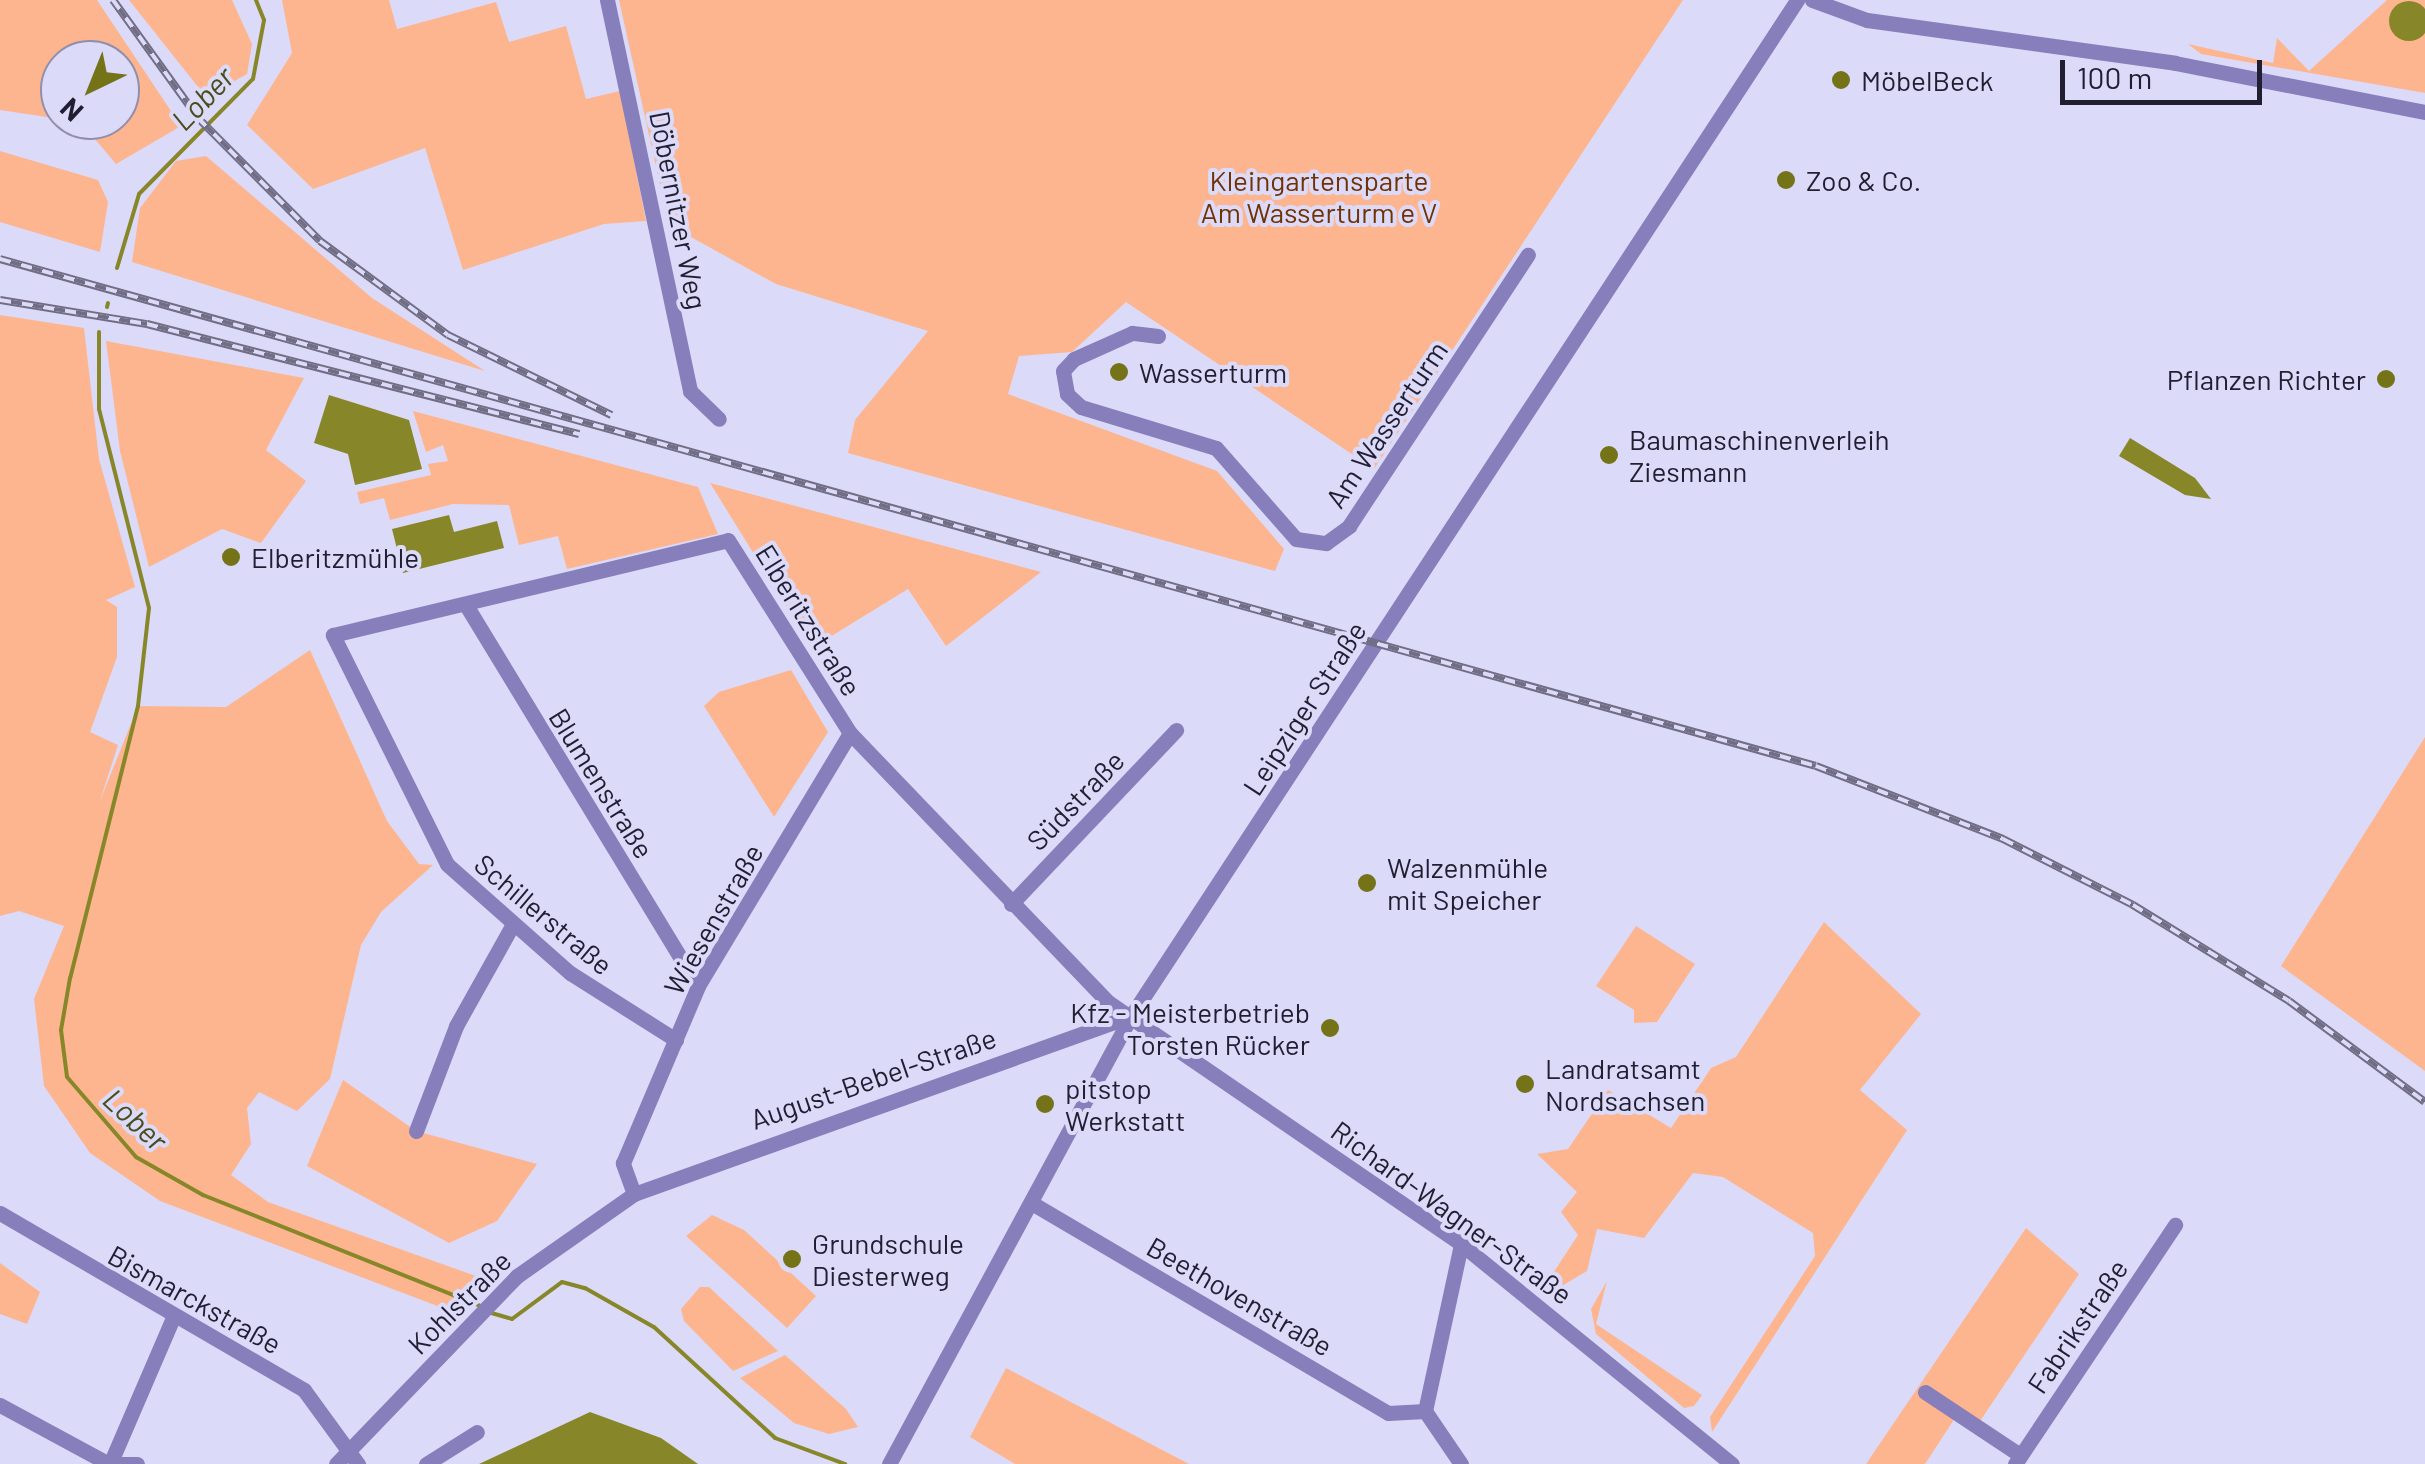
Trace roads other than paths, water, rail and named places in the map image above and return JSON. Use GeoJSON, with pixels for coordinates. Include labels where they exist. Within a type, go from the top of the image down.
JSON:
{"type":"FeatureCollection","features":[{"type":"Feature","properties":{"kind":"street","name":"Döbernitzer Weg"},"geometry":{"type":"LineString","coordinates":[[607,0],[690,390],[719,419]]}},
{"type":"Feature","properties":{"kind":"street","name":"Leipziger Straße"},"geometry":{"type":"LineString","coordinates":[[890,1461],[1035,1205],[1131,1016],[1797,0]]}},
{"type":"Feature","properties":{"kind":"street"},"geometry":{"type":"LineString","coordinates":[[1812,0],[1867,20],[2192,66],[2425,112]]}},
{"type":"Feature","properties":{"kind":"street","name":"Am Wasserturm"},"geometry":{"type":"LineString","coordinates":[[1158,336],[1132,332],[1074,360],[1063,371],[1066,394],[1081,408],[1216,448],[1296,539],[1326,543],[1349,526],[1528,255]]}},
{"type":"Feature","properties":{"kind":"street","name":"Elberitzstraße"},"geometry":{"type":"LineString","coordinates":[[333,635],[728,540],[850,732],[1011,904],[1131,1016]]}},
{"type":"Feature","properties":{"kind":"street","name":"Blumenstraße"},"geometry":{"type":"LineString","coordinates":[[466,605],[698,986]]}},
{"type":"Feature","properties":{"kind":"street","name":"Schillerstraße"},"geometry":{"type":"LineString","coordinates":[[333,635],[418,820],[446,864],[512,926],[676,1040]]}},
{"type":"Feature","properties":{"kind":"street","name":"Südstraße"},"geometry":{"type":"LineString","coordinates":[[1011,904],[1176,730]]}},
{"type":"Feature","properties":{"kind":"street","name":"Wiesenstraße"},"geometry":{"type":"LineString","coordinates":[[634,1194],[623,1163],[698,986],[850,732]]}},
{"type":"Feature","properties":{"kind":"street"},"geometry":{"type":"LineString","coordinates":[[416,1131],[456,1026],[512,926]]}},
{"type":"Feature","properties":{"kind":"street","name":"August-Bebel-Straße"},"geometry":{"type":"LineString","coordinates":[[634,1194],[1131,1016]]}},
{"type":"Feature","properties":{"kind":"street","name":"Richard-Wagner-Straße"},"geometry":{"type":"LineString","coordinates":[[1131,1016],[1461,1244],[1732,1464]]}},
{"type":"Feature","properties":{"kind":"street","name":"Kohlstraße"},"geometry":{"type":"LineString","coordinates":[[336,1464],[517,1276],[634,1194]]}},
{"type":"Feature","properties":{"kind":"street","name":"Beethovenstraße"},"geometry":{"type":"LineString","coordinates":[[1035,1205],[1388,1412],[1425,1411]]}},
{"type":"Feature","properties":{"kind":"street","name":"Bismarckstraße"},"geometry":{"type":"LineString","coordinates":[[0,1213],[172,1320],[304,1390],[358,1464]]}},
{"type":"Feature","properties":{"kind":"street","name":"Fabrikstraße"},"geometry":{"type":"LineString","coordinates":[[1925,1392],[2018,1460],[2175,1225]]}},
{"type":"Feature","properties":{"kind":"street"},"geometry":{"type":"LineString","coordinates":[[1461,1244],[1425,1411],[1461,1464]]}},
{"type":"Feature","properties":{"kind":"street"},"geometry":{"type":"LineString","coordinates":[[110,1464],[172,1320]]}},
{"type":"Feature","properties":{"kind":"street"},"geometry":{"type":"LineString","coordinates":[[0,1405],[110,1464],[136,1464]]}},
{"type":"Feature","properties":{"kind":"street"},"geometry":{"type":"LineString","coordinates":[[426,1464],[477,1432]]}},
{"type":"Feature","properties":{"kind":"waterway","name":"Lober"},"geometry":{"type":"LineString","coordinates":[[117,268],[139,194],[253,79],[264,20],[256,0]]}},
{"type":"Feature","properties":{"kind":"waterway","name":"Lober"},"geometry":{"type":"LineString","coordinates":[[107,307],[108,303]]}},
{"type":"Feature","properties":{"kind":"waterway","name":"Lober"},"geometry":{"type":"LineString","coordinates":[[99,332],[99,409],[149,608],[138,706],[70,978],[61,1030],[67,1077],[136,1157],[203,1195],[480,1306]]}},
{"type":"Feature","properties":{"kind":"waterway","name":"Lober"},"geometry":{"type":"LineString","coordinates":[[488,1312],[512,1319],[562,1282],[585,1288],[654,1327],[775,1438],[845,1464]]}},
{"type":"Feature","properties":{"kind":"railway"},"geometry":{"type":"LineString","coordinates":[[113,0],[198,118],[320,241],[448,335],[611,415]]}},
{"type":"Feature","properties":{"kind":"railway"},"geometry":{"type":"LineString","coordinates":[[0,259],[1816,766],[2003,839],[2133,905],[2289,1001],[2425,1102]]}},
{"type":"Feature","properties":{"kind":"railway"},"geometry":{"type":"LineString","coordinates":[[0,300],[147,324],[579,434]]}},
{"type":"Feature","properties":{"kind":"place","name":"MöbelBeck"},"geometry":{"type":"Point","coordinates":[1841,80]}},
{"type":"Feature","properties":{"kind":"place","name":"Zoo & Co."},"geometry":{"type":"Point","coordinates":[1786,180]}},
{"type":"Feature","properties":{"kind":"place","name":"Wasserturm"},"geometry":{"type":"Point","coordinates":[1119,372]}},
{"type":"Feature","properties":{"kind":"place","name":"Pflanzen Richter"},"geometry":{"type":"Point","coordinates":[2386,379]}},
{"type":"Feature","properties":{"kind":"place","name":"Baumaschinenverleih Ziesmann"},"geometry":{"type":"Point","coordinates":[1609,455]}},
{"type":"Feature","properties":{"kind":"place","name":"Elberitzmühle"},"geometry":{"type":"Point","coordinates":[231,557]}},
{"type":"Feature","properties":{"kind":"place","name":"Walzenmühle mit Speicher"},"geometry":{"type":"Point","coordinates":[1367,883]}},
{"type":"Feature","properties":{"kind":"place","name":"Kfz - Meisterbetrieb Torsten Rücker"},"geometry":{"type":"Point","coordinates":[1330,1028]}},
{"type":"Feature","properties":{"kind":"place","name":"Landratsamt Nordsachsen"},"geometry":{"type":"Point","coordinates":[1525,1084]}},
{"type":"Feature","properties":{"kind":"place","name":"pitstop Werkstatt"},"geometry":{"type":"Point","coordinates":[1045,1104]}},
{"type":"Feature","properties":{"kind":"place","name":"Grundschule Diesterweg"},"geometry":{"type":"Point","coordinates":[792,1259]}},
{"type":"Feature","properties":{"kind":"park label","name":"Kleingartensparte Am Wasserturm e V"},"geometry":{"type":"Point","coordinates":[1319,196]}}]}
